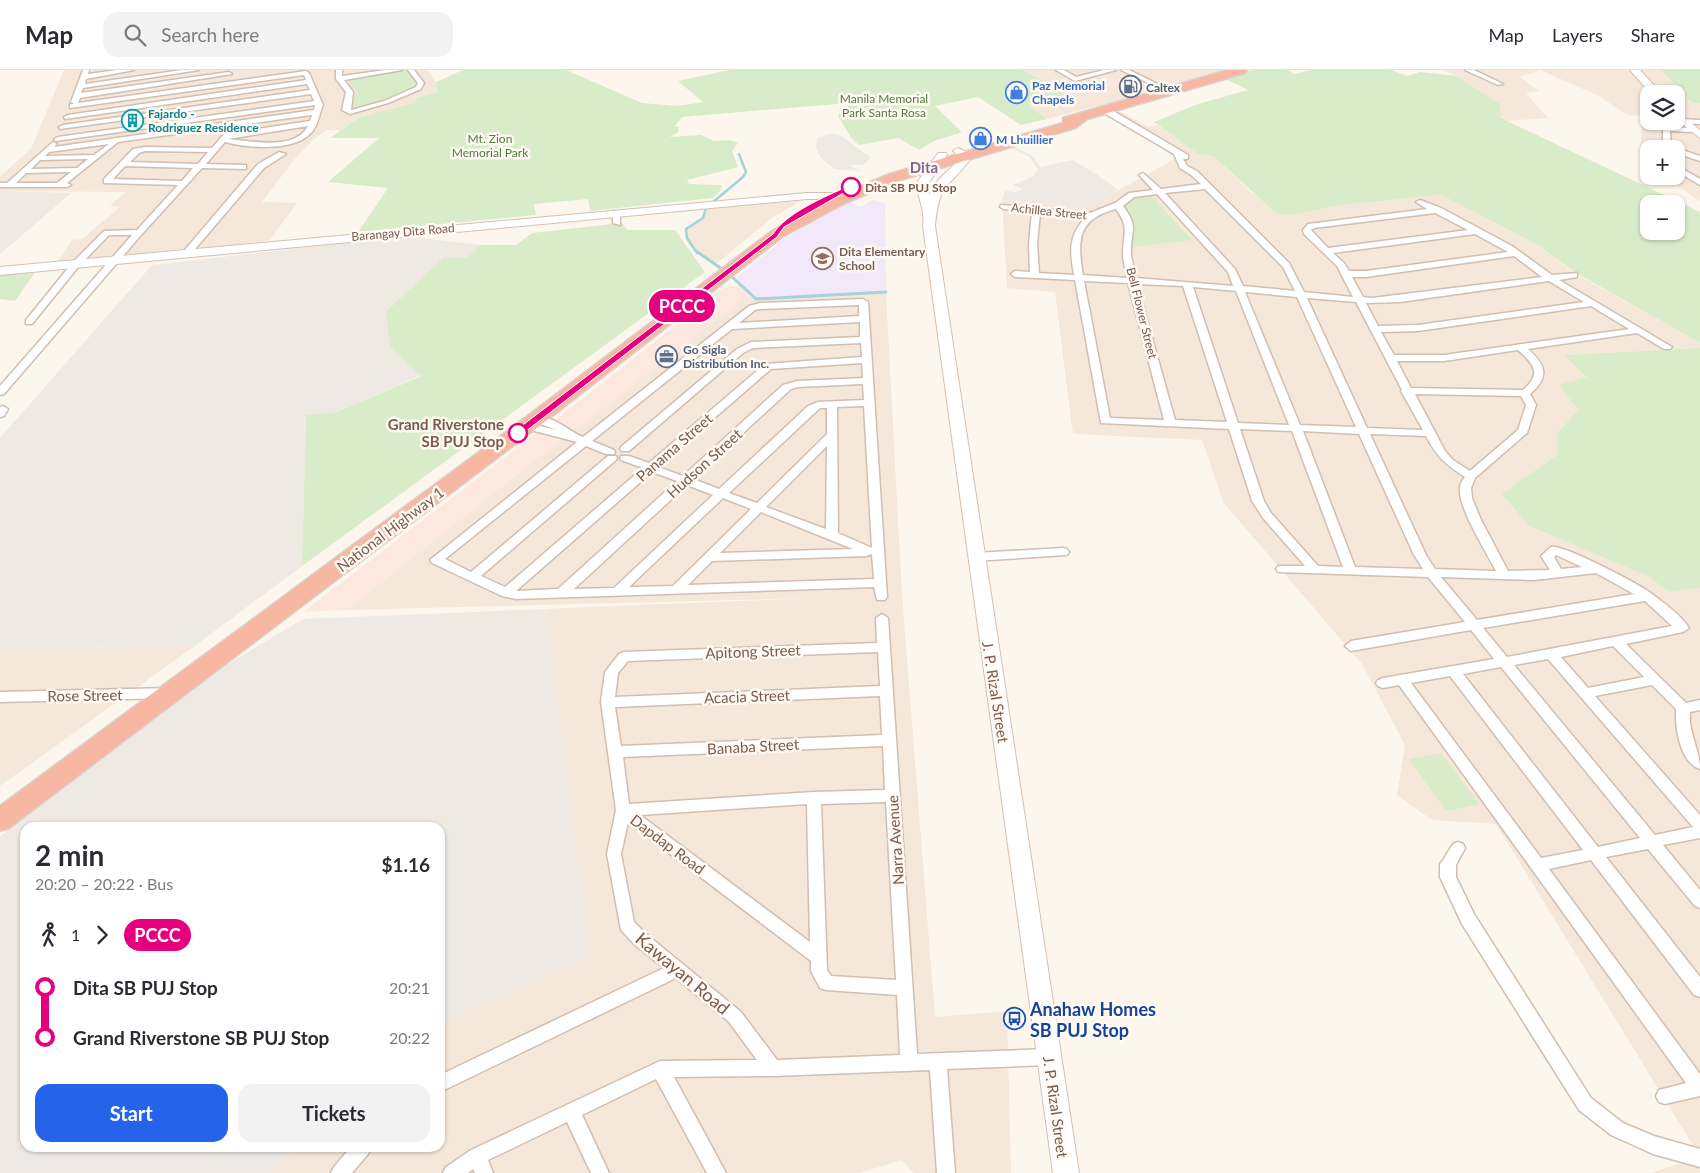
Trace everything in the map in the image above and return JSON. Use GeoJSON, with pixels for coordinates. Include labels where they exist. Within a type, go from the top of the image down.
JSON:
{"type":"FeatureCollection","features":[{"type":"Feature","properties":{"kind":"highway","name":"National Highway 1"},"geometry":{"type":"LineString","coordinates":[[0,820],[531,423],[727,271],[777,234],[836,198],[871,179],[961,153],[1070,125],[1081,119],[1240,70]]}},
{"type":"Feature","properties":{"kind":"highway","name":"National Highway 1"},"geometry":{"type":"LineString","coordinates":[[777,234],[782,225],[810,201],[836,198],[939,159]]}},
{"type":"Feature","properties":{"kind":"highway"},"geometry":{"type":"LineString","coordinates":[[895,177],[908,178],[922,184]]}},
{"type":"Feature","properties":{"kind":"main road"},"geometry":{"type":"LineString","coordinates":[[1635,70],[1649,85]]}},
{"type":"Feature","properties":{"kind":"main road"},"geometry":{"type":"LineString","coordinates":[[1685,123],[1696,132]]}},
{"type":"Feature","properties":{"kind":"main road","name":"J. P. Rizal Street"},"geometry":{"type":"LineString","coordinates":[[961,153],[964,161],[939,184],[933,196],[929,226],[936,290],[1066,1173]]}},
{"type":"Feature","properties":{"kind":"main road"},"geometry":{"type":"LineString","coordinates":[[922,184],[939,159]]}},
{"type":"Feature","properties":{"kind":"main road","name":"J. P. Rizal Street"},"geometry":{"type":"LineString","coordinates":[[922,184],[924,198],[930,210]]}},
{"type":"Feature","properties":{"kind":"main road","name":"Barangay Dita Road"},"geometry":{"type":"LineString","coordinates":[[0,271],[187,253],[616,218],[709,205],[810,201]]}},
{"type":"Feature","properties":{"kind":"street"},"geometry":{"type":"LineString","coordinates":[[10,185],[58,139],[78,96],[85,73],[132,70]]}},
{"type":"Feature","properties":{"kind":"street"},"geometry":{"type":"LineString","coordinates":[[82,86],[196,70]]}},
{"type":"Feature","properties":{"kind":"street"},"geometry":{"type":"LineString","coordinates":[[339,70],[339,79],[350,92],[346,110],[353,112],[386,102],[419,88],[421,83],[411,70]]}},
{"type":"Feature","properties":{"kind":"street"},"geometry":{"type":"LineString","coordinates":[[339,79],[400,70]]}},
{"type":"Feature","properties":{"kind":"street"},"geometry":{"type":"LineString","coordinates":[[1058,70],[1075,79],[1113,70]]}},
{"type":"Feature","properties":{"kind":"street"},"geometry":{"type":"LineString","coordinates":[[1124,70],[1169,91]]}},
{"type":"Feature","properties":{"kind":"street"},"geometry":{"type":"LineString","coordinates":[[1468,70],[1500,84]]}},
{"type":"Feature","properties":{"kind":"street"},"geometry":{"type":"LineString","coordinates":[[73,106],[306,73],[318,102],[312,123],[304,136],[283,145],[225,138]]}},
{"type":"Feature","properties":{"kind":"street"},"geometry":{"type":"LineString","coordinates":[[78,96],[208,74],[229,74]]}},
{"type":"Feature","properties":{"kind":"street"},"geometry":{"type":"LineString","coordinates":[[208,74],[224,126],[225,138]]}},
{"type":"Feature","properties":{"kind":"street"},"geometry":{"type":"LineString","coordinates":[[68,117],[309,82]]}},
{"type":"Feature","properties":{"kind":"street"},"geometry":{"type":"LineString","coordinates":[[63,127],[313,92]]}},
{"type":"Feature","properties":{"kind":"street"},"geometry":{"type":"LineString","coordinates":[[58,139],[318,102]]}},
{"type":"Feature","properties":{"kind":"street"},"geometry":{"type":"LineString","coordinates":[[1107,111],[1178,153],[1179,162],[1185,170],[1194,173],[1286,265],[1430,573],[1700,901]]}},
{"type":"Feature","properties":{"kind":"street"},"geometry":{"type":"LineString","coordinates":[[48,150],[316,112]]}},
{"type":"Feature","properties":{"kind":"street"},"geometry":{"type":"LineString","coordinates":[[1685,119],[1700,122]]}},
{"type":"Feature","properties":{"kind":"street"},"geometry":{"type":"LineString","coordinates":[[0,392],[139,232],[225,138],[312,123]]}},
{"type":"Feature","properties":{"kind":"street"},"geometry":{"type":"LineString","coordinates":[[1667,140],[1666,129],[1696,132]]}},
{"type":"Feature","properties":{"kind":"street"},"geometry":{"type":"LineString","coordinates":[[59,185],[117,141]]}},
{"type":"Feature","properties":{"kind":"street"},"geometry":{"type":"LineString","coordinates":[[183,183],[108,181],[136,151],[145,149],[213,150]]}},
{"type":"Feature","properties":{"kind":"street"},"geometry":{"type":"LineString","coordinates":[[1685,153],[1700,159]]}},
{"type":"Feature","properties":{"kind":"street"},"geometry":{"type":"LineString","coordinates":[[187,253],[261,166],[282,154]]}},
{"type":"Feature","properties":{"kind":"street"},"geometry":{"type":"LineString","coordinates":[[39,158],[96,157]]}},
{"type":"Feature","properties":{"kind":"street"},"geometry":{"type":"LineString","coordinates":[[124,164],[243,167]]}},
{"type":"Feature","properties":{"kind":"street"},"geometry":{"type":"LineString","coordinates":[[26,171],[78,170]]}},
{"type":"Feature","properties":{"kind":"street"},"geometry":{"type":"LineString","coordinates":[[1685,173],[1700,182]]}},
{"type":"Feature","properties":{"kind":"street"},"geometry":{"type":"LineString","coordinates":[[1143,175],[1229,266],[1240,288],[1351,571]]}},
{"type":"Feature","properties":{"kind":"street"},"geometry":{"type":"LineString","coordinates":[[0,185],[70,185]]}},
{"type":"Feature","properties":{"kind":"street","name":"Achillea Street"},"geometry":{"type":"LineString","coordinates":[[1004,206],[1091,216],[1118,205],[1132,195],[1207,186]]}},
{"type":"Feature","properties":{"kind":"street"},"geometry":{"type":"LineString","coordinates":[[1420,202],[1518,253],[1550,278],[1667,347]]}},
{"type":"Feature","properties":{"kind":"street","name":"Bell Flower Street"},"geometry":{"type":"LineString","coordinates":[[1118,205],[1128,219],[1130,227],[1128,255],[1132,280],[1170,423]]}},
{"type":"Feature","properties":{"kind":"street"},"geometry":{"type":"LineString","coordinates":[[1035,275],[1033,244],[1036,210]]}},
{"type":"Feature","properties":{"kind":"street"},"geometry":{"type":"LineString","coordinates":[[1438,210],[1311,226],[1307,230],[1308,234],[1346,274],[1406,391],[1444,457],[1471,476]]}},
{"type":"Feature","properties":{"kind":"street"},"geometry":{"type":"LineString","coordinates":[[1091,216],[1081,227],[1074,249],[1105,421],[1429,433]]}},
{"type":"Feature","properties":{"kind":"street"},"geometry":{"type":"LineString","coordinates":[[1326,251],[1478,231]]}},
{"type":"Feature","properties":{"kind":"street"},"geometry":{"type":"LineString","coordinates":[[29,322],[76,264],[107,233],[139,232]]}},
{"type":"Feature","properties":{"kind":"street"},"geometry":{"type":"LineString","coordinates":[[1346,274],[1366,274],[1518,253]]}},
{"type":"Feature","properties":{"kind":"street"},"geometry":{"type":"LineString","coordinates":[[1015,274],[1132,280],[1360,299],[1400,299],[1574,275]]}},
{"type":"Feature","properties":{"kind":"street"},"geometry":{"type":"LineString","coordinates":[[1187,284],[1258,501],[1267,515],[1315,570]]}},
{"type":"Feature","properties":{"kind":"street"},"geometry":{"type":"LineString","coordinates":[[880,584],[560,594],[506,593],[436,560],[752,308],[760,306],[863,302],[869,403],[874,551],[880,584],[881,597]]}},
{"type":"Feature","properties":{"kind":"street"},"geometry":{"type":"LineString","coordinates":[[1374,329],[1418,328],[1593,303]]}},
{"type":"Feature","properties":{"kind":"street"},"geometry":{"type":"LineString","coordinates":[[730,326],[864,320]]}},
{"type":"Feature","properties":{"kind":"street"},"geometry":{"type":"LineString","coordinates":[[1389,358],[1444,358],[1639,330]]}},
{"type":"Feature","properties":{"kind":"street"},"geometry":{"type":"LineString","coordinates":[[473,577],[611,455],[625,453],[740,351],[751,345],[865,340]]}},
{"type":"Feature","properties":{"kind":"street"},"geometry":{"type":"LineString","coordinates":[[1406,391],[1525,393],[1535,386],[1540,371],[1538,363],[1521,348]]}},
{"type":"Feature","properties":{"kind":"street","name":"Panama Street"},"geometry":{"type":"LineString","coordinates":[[506,593],[768,366],[866,360]]}},
{"type":"Feature","properties":{"kind":"street","name":"Hudson Street"},"geometry":{"type":"LineString","coordinates":[[560,594],[787,387],[797,384],[868,381]]}},
{"type":"Feature","properties":{"kind":"street"},"geometry":{"type":"LineString","coordinates":[[1504,575],[1464,492],[1465,485],[1471,476],[1523,431],[1531,405],[1525,393]]}},
{"type":"Feature","properties":{"kind":"street"},"geometry":{"type":"LineString","coordinates":[[617,592],[812,408],[832,404],[869,403]]}},
{"type":"Feature","properties":{"kind":"street"},"geometry":{"type":"LineString","coordinates":[[832,404],[832,535]]}},
{"type":"Feature","properties":{"kind":"street"},"geometry":{"type":"LineString","coordinates":[[0,410],[3,410],[0,414]]}},
{"type":"Feature","properties":{"kind":"street"},"geometry":{"type":"LineString","coordinates":[[531,423],[586,442],[611,455]]}},
{"type":"Feature","properties":{"kind":"street"},"geometry":{"type":"LineString","coordinates":[[677,589],[832,435]]}},
{"type":"Feature","properties":{"kind":"street"},"geometry":{"type":"LineString","coordinates":[[625,453],[650,468],[874,551]]}},
{"type":"Feature","properties":{"kind":"street"},"geometry":{"type":"LineString","coordinates":[[1383,683],[1551,654],[1683,628],[1647,596],[1598,569],[1555,550],[1547,556],[1558,574]]}},
{"type":"Feature","properties":{"kind":"street"},"geometry":{"type":"LineString","coordinates":[[708,557],[874,551]]}},
{"type":"Feature","properties":{"kind":"street"},"geometry":{"type":"LineString","coordinates":[[975,556],[1063,552]]}},
{"type":"Feature","properties":{"kind":"street"},"geometry":{"type":"LineString","coordinates":[[1282,569],[1504,575],[1558,574],[1598,569]]}},
{"type":"Feature","properties":{"kind":"street"},"geometry":{"type":"LineString","coordinates":[[1351,646],[1647,596]]}},
{"type":"Feature","properties":{"kind":"street","name":"Narra Avenue"},"geometry":{"type":"LineString","coordinates":[[882,618],[909,1062]]}},
{"type":"Feature","properties":{"kind":"street"},"geometry":{"type":"LineString","coordinates":[[1616,641],[1683,708],[1682,726],[1690,752],[1700,764]]}},
{"type":"Feature","properties":{"kind":"street","name":"Apitong Street"},"geometry":{"type":"LineString","coordinates":[[624,657],[883,647]]}},
{"type":"Feature","properties":{"kind":"street"},"geometry":{"type":"LineString","coordinates":[[1551,654],[1700,825]]}},
{"type":"Feature","properties":{"kind":"street","name":"Dapdap Road"},"geometry":{"type":"LineString","coordinates":[[624,657],[612,672],[608,702],[623,810],[817,956]]}},
{"type":"Feature","properties":{"kind":"street"},"geometry":{"type":"LineString","coordinates":[[1453,671],[1700,990]]}},
{"type":"Feature","properties":{"kind":"street"},"geometry":{"type":"LineString","coordinates":[[1402,680],[1700,1088],[1665,1096]]}},
{"type":"Feature","properties":{"kind":"street"},"geometry":{"type":"LineString","coordinates":[[1585,693],[1654,680]]}},
{"type":"Feature","properties":{"kind":"street","name":"Acacia Street"},"geometry":{"type":"LineString","coordinates":[[608,702],[886,691]]}},
{"type":"Feature","properties":{"kind":"street","name":"Rose Street"},"geometry":{"type":"LineString","coordinates":[[0,698],[170,693]]}},
{"type":"Feature","properties":{"kind":"street"},"geometry":{"type":"LineString","coordinates":[[1683,708],[1700,705]]}},
{"type":"Feature","properties":{"kind":"street","name":"Banaba Street"},"geometry":{"type":"LineString","coordinates":[[616,752],[889,740]]}},
{"type":"Feature","properties":{"kind":"street"},"geometry":{"type":"LineString","coordinates":[[623,810],[814,798],[892,796]]}},
{"type":"Feature","properties":{"kind":"street"},"geometry":{"type":"LineString","coordinates":[[814,798],[817,956],[819,971],[826,983],[904,988]]}},
{"type":"Feature","properties":{"kind":"street","name":"Kawayan Road"},"geometry":{"type":"LineString","coordinates":[[623,810],[614,854],[627,925],[640,939],[735,1017],[773,1068]]}},
{"type":"Feature","properties":{"kind":"street"},"geometry":{"type":"LineString","coordinates":[[1537,865],[1700,832]]}},
{"type":"Feature","properties":{"kind":"street"},"geometry":{"type":"LineString","coordinates":[[1458,848],[1448,864],[1448,877],[1468,919],[1585,1104],[1617,1129],[1653,1145],[1700,1158]]}},
{"type":"Feature","properties":{"kind":"street"},"geometry":{"type":"LineString","coordinates":[[445,1082],[677,970]]}},
{"type":"Feature","properties":{"kind":"street"},"geometry":{"type":"LineString","coordinates":[[452,1173],[477,1156],[660,1070],[773,1068],[1049,1057]]}},
{"type":"Feature","properties":{"kind":"street"},"geometry":{"type":"LineString","coordinates":[[938,1062],[946,1173]]}},
{"type":"Feature","properties":{"kind":"street"},"geometry":{"type":"LineString","coordinates":[[660,1070],[717,1173]]}},
{"type":"Feature","properties":{"kind":"street"},"geometry":{"type":"LineString","coordinates":[[571,1111],[600,1173]]}},
{"type":"Feature","properties":{"kind":"street"},"geometry":{"type":"LineString","coordinates":[[340,1173],[358,1152]]}},
{"type":"Feature","properties":{"kind":"street"},"geometry":{"type":"LineString","coordinates":[[477,1156],[484,1173]]}},
{"type":"Feature","properties":{"kind":"shaded area"},"geometry":{"type":"Polygon","coordinates":[[[64,70],[428,70],[436,82],[438,92],[415,98],[417,102],[360,117],[341,130],[326,130],[313,140],[293,161],[262,202],[297,203],[269,241],[57,263],[72,240],[82,239],[120,207],[110,206],[126,192],[0,191],[0,176],[31,149],[64,70]]]}},
{"type":"Feature","properties":{"kind":"shaded area"},"geometry":{"type":"Polygon","coordinates":[[[1023,70],[1224,70],[1157,90],[1127,77],[1105,84],[1133,97],[1047,119],[1028,107],[1067,95],[1023,70]]]}},
{"type":"Feature","properties":{"kind":"shaded area"},"geometry":{"type":"Polygon","coordinates":[[[1443,70],[1540,70],[1520,77],[1539,91],[1526,93],[1548,118],[1507,121],[1456,76],[1443,70]]]}},
{"type":"Feature","properties":{"kind":"shaded area"},"geometry":{"type":"Polygon","coordinates":[[[1540,70],[1661,70],[1675,85],[1640,85],[1640,116],[1627,115],[1599,96],[1540,70]]]}},
{"type":"Feature","properties":{"kind":"shaded area","name":"Caltex"},"geometry":{"type":"Polygon","coordinates":[[[1127,77],[1157,90],[1133,97],[1104,84],[1127,77]]]}},
{"type":"Feature","properties":{"kind":"shaded area"},"geometry":{"type":"Polygon","coordinates":[[[1685,96],[1692,103],[1700,103],[1700,201],[1676,185],[1685,185],[1685,140],[1641,140],[1641,130],[1685,130],[1685,96]]]}},
{"type":"Feature","properties":{"kind":"shaded area"},"geometry":{"type":"Polygon","coordinates":[[[1119,111],[1147,126],[1157,125],[1198,153],[1213,156],[1252,193],[1291,215],[1341,205],[1441,195],[1538,245],[1576,274],[1700,343],[1700,348],[1565,355],[1586,378],[1578,410],[1557,433],[1557,455],[1529,526],[1649,577],[1669,592],[1700,588],[1700,1157],[1496,824],[1432,820],[1397,795],[1405,745],[1362,664],[1223,502],[1202,440],[1073,434],[1055,292],[1007,288],[1002,200],[1087,208],[1176,158],[1149,138],[1106,115],[1119,111]]]}},
{"type":"Feature","properties":{"kind":"shaded area"},"geometry":{"type":"Polygon","coordinates":[[[832,133],[841,136],[871,158],[862,165],[850,165],[860,171],[835,169],[821,158],[816,148],[817,138],[832,133]]]}},
{"type":"Feature","properties":{"kind":"shaded area"},"geometry":{"type":"Polygon","coordinates":[[[1014,147],[1031,155],[1041,167],[1072,160],[1098,175],[1118,190],[1087,208],[1002,200],[1005,191],[1016,192],[1023,189],[1013,185],[1034,176],[1038,169],[1028,156],[1011,148],[1014,147]]]}},
{"type":"Feature","properties":{"kind":"shaded area"},"geometry":{"type":"Polygon","coordinates":[[[0,191],[71,193],[0,254],[0,191]]]}},
{"type":"Feature","properties":{"kind":"shaded area","name":"Dita Elementary School"},"geometry":{"type":"Polygon","coordinates":[[[872,200],[885,203],[886,292],[756,299],[740,285],[737,277],[784,239],[838,206],[849,203],[861,207],[872,200]]]}},
{"type":"Feature","properties":{"kind":"shaded area"},"geometry":{"type":"Polygon","coordinates":[[[801,201],[772,218],[715,265],[695,249],[685,234],[686,229],[703,218],[706,208],[801,201]]]}},
{"type":"Feature","properties":{"kind":"shaded area"},"geometry":{"type":"Polygon","coordinates":[[[405,236],[480,245],[391,347],[421,375],[337,412],[306,415],[302,566],[196,645],[0,650],[0,438],[152,265],[405,236]]]}},
{"type":"Feature","properties":{"kind":"shaded area"},"geometry":{"type":"Polygon","coordinates":[[[740,285],[756,299],[745,297],[575,430],[554,421],[723,288],[740,285]]]}},
{"type":"Feature","properties":{"kind":"shaded area"},"geometry":{"type":"Polygon","coordinates":[[[886,292],[902,595],[935,1017],[1007,1011],[1011,1173],[913,1173],[902,1160],[859,1173],[270,1173],[289,1152],[445,1152],[445,1021],[590,956],[544,609],[811,598],[346,610],[560,440],[745,297],[886,292]]]}},
{"type":"Feature","properties":{"kind":"shaded area"},"geometry":{"type":"Polygon","coordinates":[[[538,432],[560,440],[346,610],[303,612],[538,432]]]}},
{"type":"Feature","properties":{"kind":"shaded area"},"geometry":{"type":"Polygon","coordinates":[[[544,609],[590,956],[445,1021],[445,822],[20,822],[20,1152],[289,1152],[270,1173],[0,1173],[0,836],[223,667],[303,619],[544,609]]]}},
{"type":"Feature","properties":{"kind":"shaded area"},"geometry":{"type":"Polygon","coordinates":[[[196,645],[0,786],[0,650],[196,645]]]}},
{"type":"Feature","properties":{"kind":"shaded area"},"geometry":{"type":"Polygon","coordinates":[[[1700,1157],[1700,1173],[1651,1173],[1700,1157]]]}},
{"type":"Feature","properties":{"kind":"green space"},"geometry":{"type":"Polygon","coordinates":[[[395,70],[410,70],[419,82],[417,86],[383,101],[351,107],[356,91],[346,78],[395,70]]]}},
{"type":"Feature","properties":{"kind":"green space"},"geometry":{"type":"Polygon","coordinates":[[[463,70],[566,70],[642,103],[678,106],[703,102],[678,81],[729,70],[1023,70],[1068,95],[1029,106],[1047,119],[1021,125],[978,97],[935,106],[962,132],[934,141],[919,150],[898,138],[859,145],[852,139],[838,116],[840,112],[847,109],[848,103],[682,117],[675,126],[679,127],[678,132],[670,137],[701,135],[714,141],[730,140],[738,143],[732,151],[738,167],[687,180],[689,184],[722,185],[720,191],[713,198],[590,211],[588,199],[534,204],[536,215],[358,232],[388,188],[328,182],[379,138],[330,138],[360,117],[417,102],[415,98],[438,92],[436,82],[463,70]]]}},
{"type":"Feature","properties":{"kind":"green space"},"geometry":{"type":"Polygon","coordinates":[[[1252,70],[1287,70],[1295,74],[1310,70],[1391,70],[1407,76],[1420,72],[1456,76],[1500,104],[1501,117],[1507,121],[1664,195],[1640,195],[1640,240],[1685,240],[1685,205],[1700,212],[1700,343],[1576,273],[1538,245],[1441,195],[1341,205],[1291,215],[1277,214],[1213,156],[1198,154],[1154,122],[1195,105],[1248,90],[1223,78],[1252,70]]]}},
{"type":"Feature","properties":{"kind":"green space"},"geometry":{"type":"Polygon","coordinates":[[[1661,70],[1700,70],[1700,103],[1692,103],[1685,96],[1685,85],[1675,85],[1661,70]]]}},
{"type":"Feature","properties":{"kind":"green space"},"geometry":{"type":"Polygon","coordinates":[[[1148,192],[1192,240],[1132,247],[1129,226],[1120,204],[1124,199],[1148,192]]]}},
{"type":"Feature","properties":{"kind":"green space"},"geometry":{"type":"Polygon","coordinates":[[[622,223],[628,230],[675,230],[705,272],[302,566],[306,415],[337,412],[421,376],[390,347],[386,312],[444,257],[467,258],[480,245],[516,245],[532,233],[622,223]]]}},
{"type":"Feature","properties":{"kind":"green space"},"geometry":{"type":"Polygon","coordinates":[[[36,271],[15,301],[0,299],[0,274],[36,271]]]}},
{"type":"Feature","properties":{"kind":"green space"},"geometry":{"type":"Polygon","coordinates":[[[1700,348],[1700,588],[1669,592],[1649,577],[1529,526],[1502,494],[1557,455],[1557,433],[1578,410],[1559,385],[1586,377],[1564,355],[1700,348]]]}},
{"type":"Feature","properties":{"kind":"green space"},"geometry":{"type":"Polygon","coordinates":[[[1441,753],[1479,804],[1446,811],[1409,759],[1441,753]]]}},
{"type":"Feature","properties":{"kind":"waterway"},"geometry":{"type":"LineString","coordinates":[[697,253],[687,238],[686,229],[703,218],[706,208],[743,177],[746,172],[739,154]]}},
{"type":"Feature","properties":{"kind":"waterway"},"geometry":{"type":"LineString","coordinates":[[696,251],[729,274],[756,299],[886,292]]}},
{"type":"Feature","properties":{"kind":"bus line","name":"PCCC"},"geometry":{"type":"LineString","coordinates":[[518,433],[734,265],[775,236],[782,225],[829,197],[851,187]]}},
{"type":"Feature","properties":{"kind":"place","name":"Caltex"},"geometry":{"type":"Point","coordinates":[1130,87]}},
{"type":"Feature","properties":{"kind":"place","name":"Paz Memorial Chapels"},"geometry":{"type":"Point","coordinates":[1016,92]}},
{"type":"Feature","properties":{"kind":"place","name":"Fajardo - Rodriguez Residence"},"geometry":{"type":"Point","coordinates":[132,120]}},
{"type":"Feature","properties":{"kind":"place","name":"M Lhuillier"},"geometry":{"type":"Point","coordinates":[980,139]}},
{"type":"Feature","properties":{"kind":"place","name":"Dita SB PUJ Stop"},"geometry":{"type":"Point","coordinates":[851,187]}},
{"type":"Feature","properties":{"kind":"place","name":"Dita Elementary School"},"geometry":{"type":"Point","coordinates":[823,258]}},
{"type":"Feature","properties":{"kind":"place","name":"Go Sigla Distribution Inc."},"geometry":{"type":"Point","coordinates":[667,356]}},
{"type":"Feature","properties":{"kind":"place","name":"Grand Riverstone SB PUJ Stop"},"geometry":{"type":"Point","coordinates":[518,433]}},
{"type":"Feature","properties":{"kind":"place","name":"Anahaw Homes SB PUJ Stop"},"geometry":{"type":"Point","coordinates":[1014,1019]}},
{"type":"Feature","properties":{"kind":"district","name":"Dita"},"geometry":{"type":"Point","coordinates":[924,167]}},
{"type":"Feature","properties":{"kind":"park label","name":"Manila Memorial Park Santa Rosa"},"geometry":{"type":"Point","coordinates":[884,105]}},
{"type":"Feature","properties":{"kind":"park label","name":"Mt. Zion Memorial Park"},"geometry":{"type":"Point","coordinates":[490,145]}}]}
